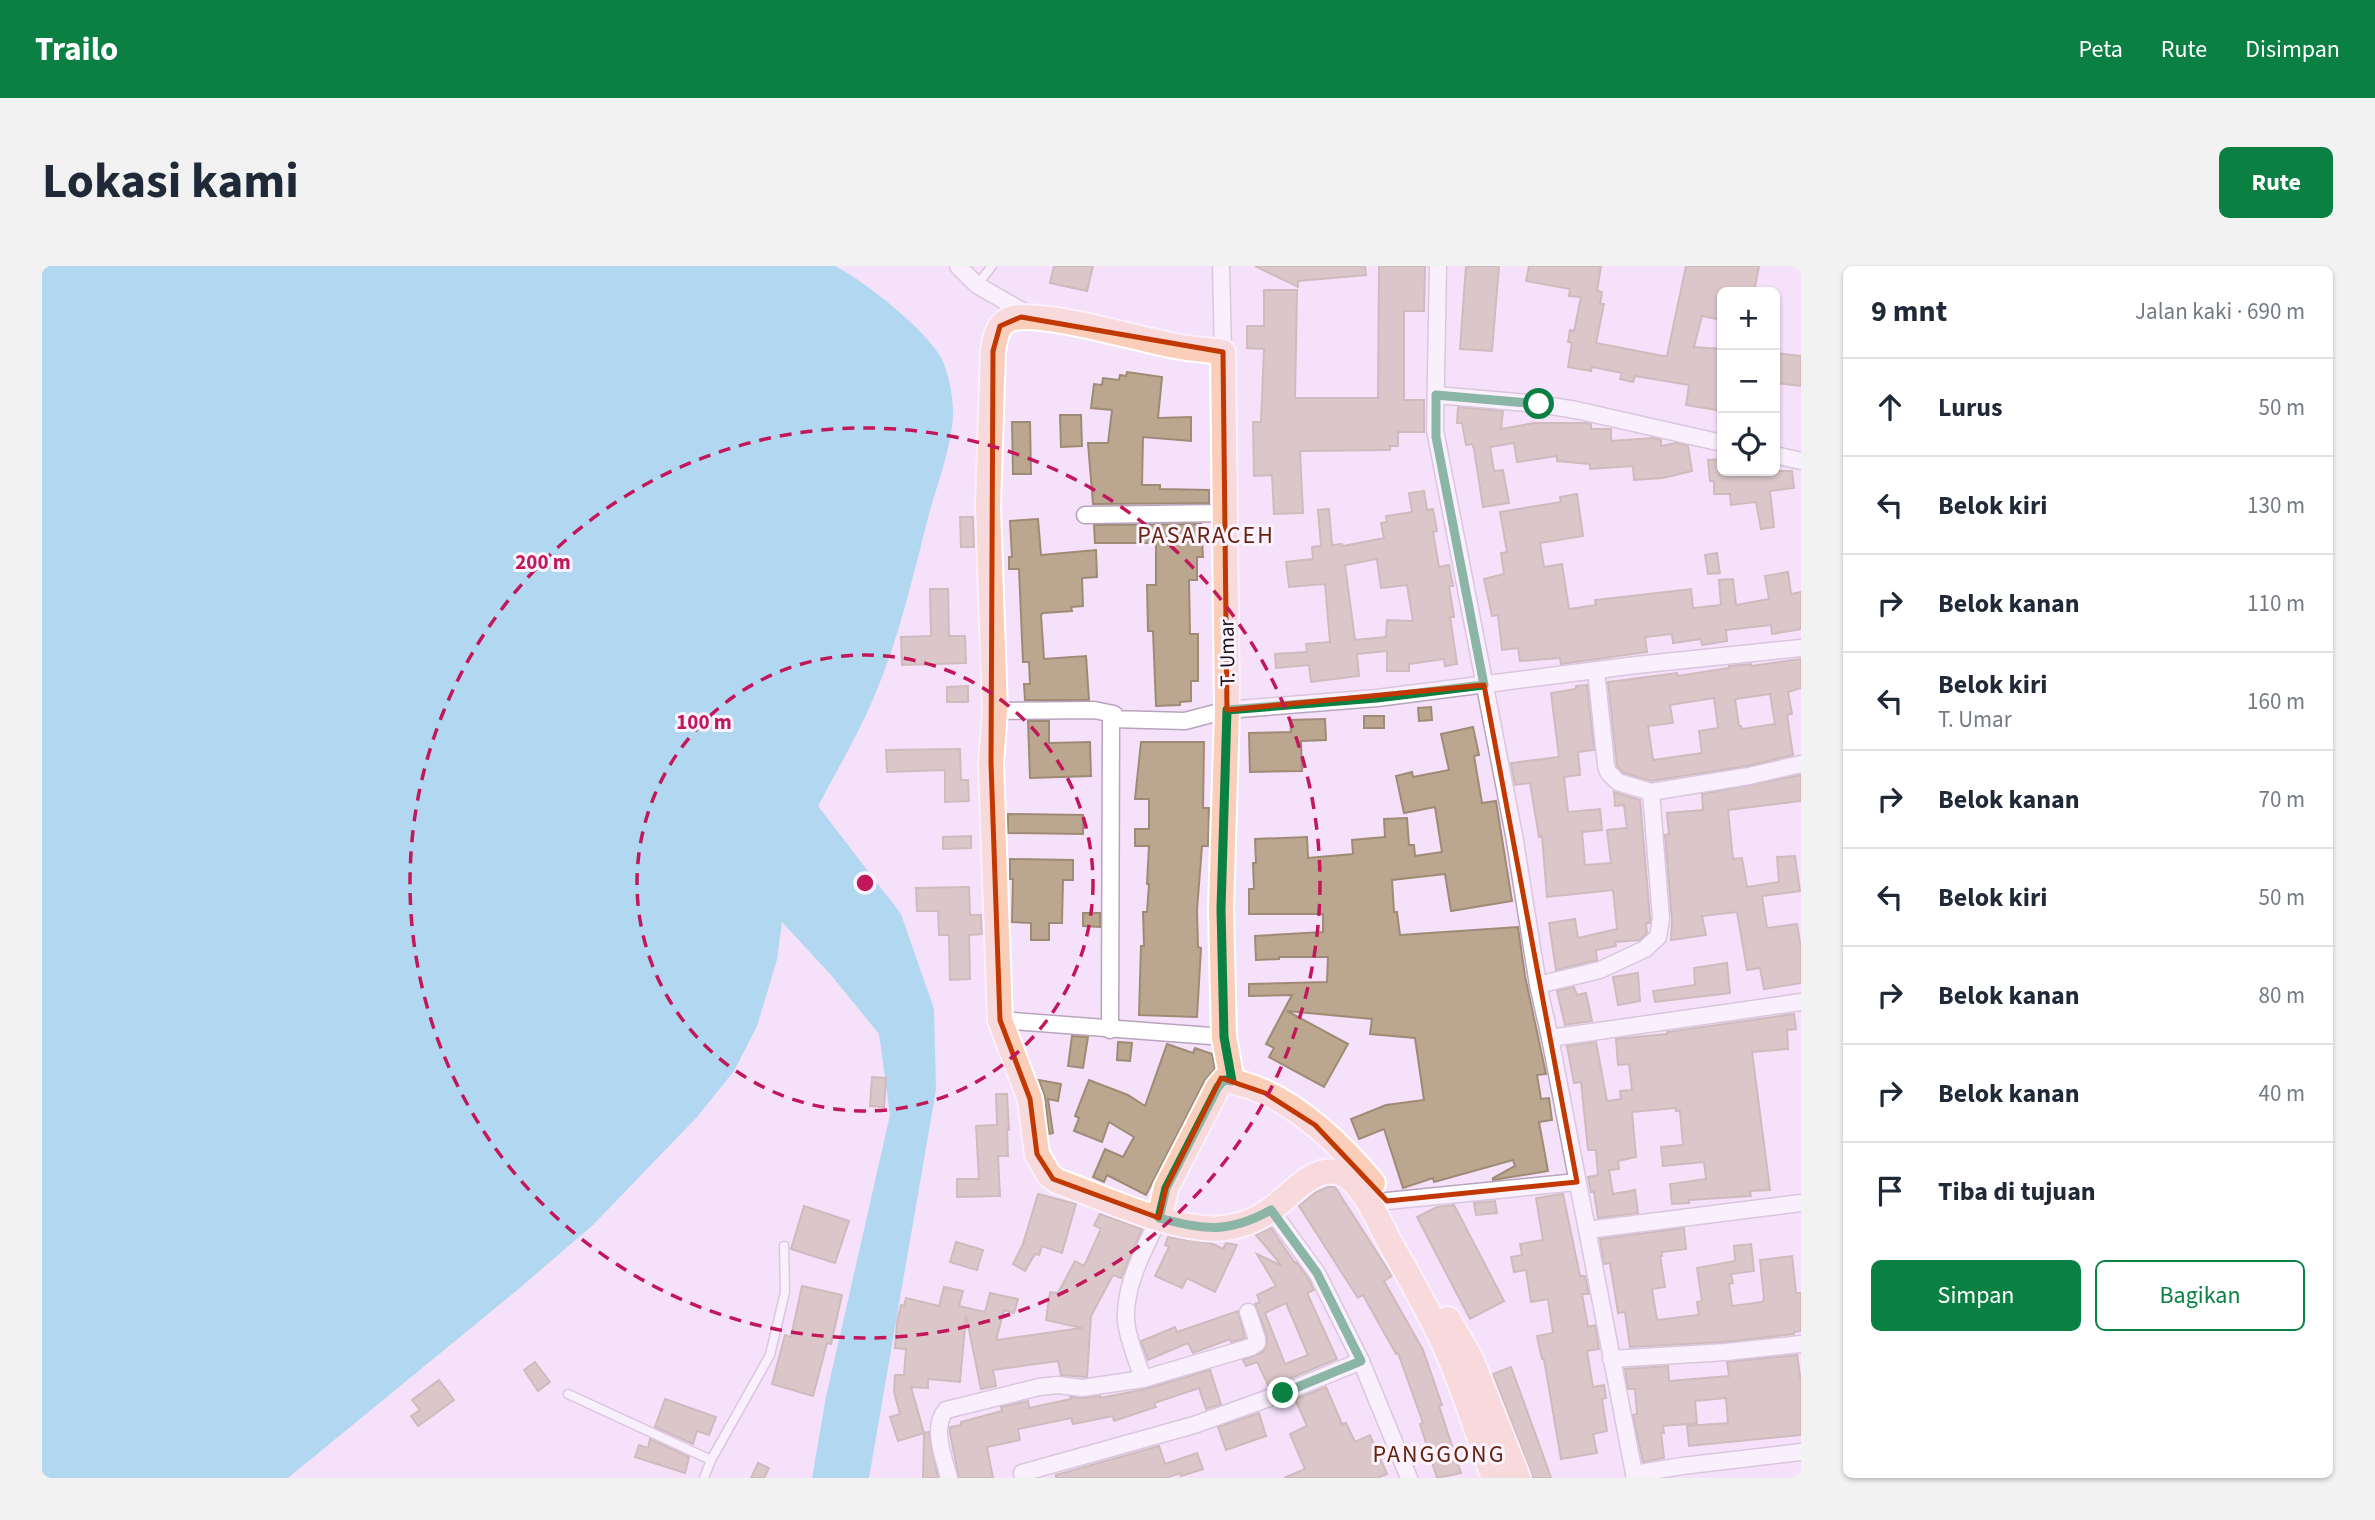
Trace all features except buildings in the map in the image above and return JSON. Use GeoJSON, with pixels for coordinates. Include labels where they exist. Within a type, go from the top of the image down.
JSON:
{"type":"FeatureCollection","features":[{"type":"Feature","properties":{"kind":"main road"},"geometry":{"type":"LineString","coordinates":[[1223,352],[1176,346],[1046,318],[1021,317],[1005,322],[997,334],[993,351],[988,506],[995,711],[990,763],[1000,1020],[1030,1099],[1037,1154],[1049,1174],[1057,1181],[1159,1218],[1185,1225],[1224,1229],[1249,1222],[1271,1210],[1307,1181],[1324,1172],[1336,1172],[1353,1181],[1411,1278],[1444,1343],[1466,1397],[1490,1477]]}},
{"type":"Feature","properties":{"kind":"main road","name":"T. Umar"},"geometry":{"type":"LineString","coordinates":[[1223,352],[1227,710],[1221,909],[1224,1037],[1232,1081]]}},
{"type":"Feature","properties":{"kind":"main road"},"geometry":{"type":"LineString","coordinates":[[1159,1218],[1166,1188],[1224,1080],[1265,1093],[1315,1125],[1364,1172],[1387,1201],[1471,1359],[1518,1478]]}},
{"type":"Feature","properties":{"kind":"street"},"geometry":{"type":"LineString","coordinates":[[958,266],[977,285],[1033,317]]}},
{"type":"Feature","properties":{"kind":"street","name":"T. Umar"},"geometry":{"type":"LineString","coordinates":[[1221,266],[1223,352]]}},
{"type":"Feature","properties":{"kind":"street"},"geometry":{"type":"LineString","coordinates":[[1438,266],[1436,437],[1514,835],[1538,985],[1634,1476],[1706,1463],[1801,1452]]}},
{"type":"Feature","properties":{"kind":"street"},"geometry":{"type":"LineString","coordinates":[[1436,395],[1576,410],[1717,442]]}},
{"type":"Feature","properties":{"kind":"street"},"geometry":{"type":"LineString","coordinates":[[1780,456],[1801,461]]}},
{"type":"Feature","properties":{"kind":"street"},"geometry":{"type":"LineString","coordinates":[[1085,515],[1225,513]]}},
{"type":"Feature","properties":{"kind":"street"},"geometry":{"type":"LineString","coordinates":[[1111,719],[1185,721],[1227,710],[1377,698],[1595,670],[1801,648]]}},
{"type":"Feature","properties":{"kind":"street"},"geometry":{"type":"LineString","coordinates":[[1595,670],[1608,772],[1618,782],[1651,792],[1749,776],[1801,764]]}},
{"type":"Feature","properties":{"kind":"street"},"geometry":{"type":"LineString","coordinates":[[995,711],[1094,709],[1114,715],[1111,719],[1110,1030]]}},
{"type":"Feature","properties":{"kind":"street"},"geometry":{"type":"LineString","coordinates":[[1538,985],[1600,970],[1645,949],[1658,937],[1661,918],[1651,792]]}},
{"type":"Feature","properties":{"kind":"street"},"geometry":{"type":"LineString","coordinates":[[1550,1038],[1801,1002]]}},
{"type":"Feature","properties":{"kind":"street"},"geometry":{"type":"LineString","coordinates":[[1000,1020],[1224,1037]]}},
{"type":"Feature","properties":{"kind":"street"},"geometry":{"type":"LineString","coordinates":[[1387,1201],[1577,1182]]}},
{"type":"Feature","properties":{"kind":"street"},"geometry":{"type":"LineString","coordinates":[[1587,1230],[1801,1203]]}},
{"type":"Feature","properties":{"kind":"street"},"geometry":{"type":"LineString","coordinates":[[1271,1210],[1317,1273],[1361,1361],[1409,1478]]}},
{"type":"Feature","properties":{"kind":"street"},"geometry":{"type":"LineString","coordinates":[[1143,1379],[1128,1334],[1128,1294],[1159,1218]]}},
{"type":"Feature","properties":{"kind":"street"},"geometry":{"type":"LineString","coordinates":[[949,1478],[939,1429],[940,1419],[946,1410],[1039,1387],[1058,1385],[1082,1388],[1143,1379],[1256,1345],[1257,1337],[1248,1312]]}},
{"type":"Feature","properties":{"kind":"street"},"geometry":{"type":"LineString","coordinates":[[1611,1359],[1801,1344]]}},
{"type":"Feature","properties":{"kind":"street"},"geometry":{"type":"LineString","coordinates":[[1022,1472],[1182,1429],[1283,1393],[1361,1361]]}},
{"type":"Feature","properties":{"kind":"lane"},"geometry":{"type":"LineString","coordinates":[[977,285],[992,266]]}},
{"type":"Feature","properties":{"kind":"lane"},"geometry":{"type":"LineString","coordinates":[[704,1478],[711,1460],[770,1355],[785,1292],[784,1246]]}},
{"type":"Feature","properties":{"kind":"lane"},"geometry":{"type":"LineString","coordinates":[[568,1394],[711,1460]]}},
{"type":"Feature","properties":{"kind":"highlighted area"},"geometry":{"type":"Polygon","coordinates":[[[1021,317],[1223,352],[1227,710],[1484,685],[1577,1182],[1387,1201],[1315,1125],[1265,1093],[1221,1078],[1166,1188],[1159,1218],[1053,1179],[1037,1154],[1030,1099],[1000,1020],[991,763],[993,351],[1000,326],[1021,317]]]}},
{"type":"Feature","properties":{"kind":"water"},"geometry":{"type":"Polygon","coordinates":[[[42,266],[835,266],[896,309],[938,352],[944,364],[953,403],[952,427],[945,460],[905,607],[883,675],[861,725],[818,806],[901,914],[934,1009],[936,1090],[869,1478],[812,1478],[826,1397],[890,1115],[879,1034],[831,975],[782,922],[777,960],[757,1026],[734,1071],[697,1117],[593,1225],[288,1478],[42,1478],[42,266]]]}},
{"type":"Feature","properties":{"kind":"district","name":"PASARACEH"},"geometry":{"type":"Point","coordinates":[1206,535]}},
{"type":"Feature","properties":{"kind":"district","name":"PANGGONG"},"geometry":{"type":"Point","coordinates":[1439,1454]}},
{"type":"Feature","properties":{"kind":"route"},"geometry":{"type":"LineString","coordinates":[[1283,1393],[1361,1361],[1317,1273],[1271,1210],[1249,1222],[1224,1229],[1185,1225],[1159,1218],[1166,1188],[1180,1158],[1218,1087],[1224,1080],[1232,1081],[1224,1037],[1221,909],[1227,710],[1377,698],[1484,685],[1436,437],[1436,395],[1539,404]]}}]}
